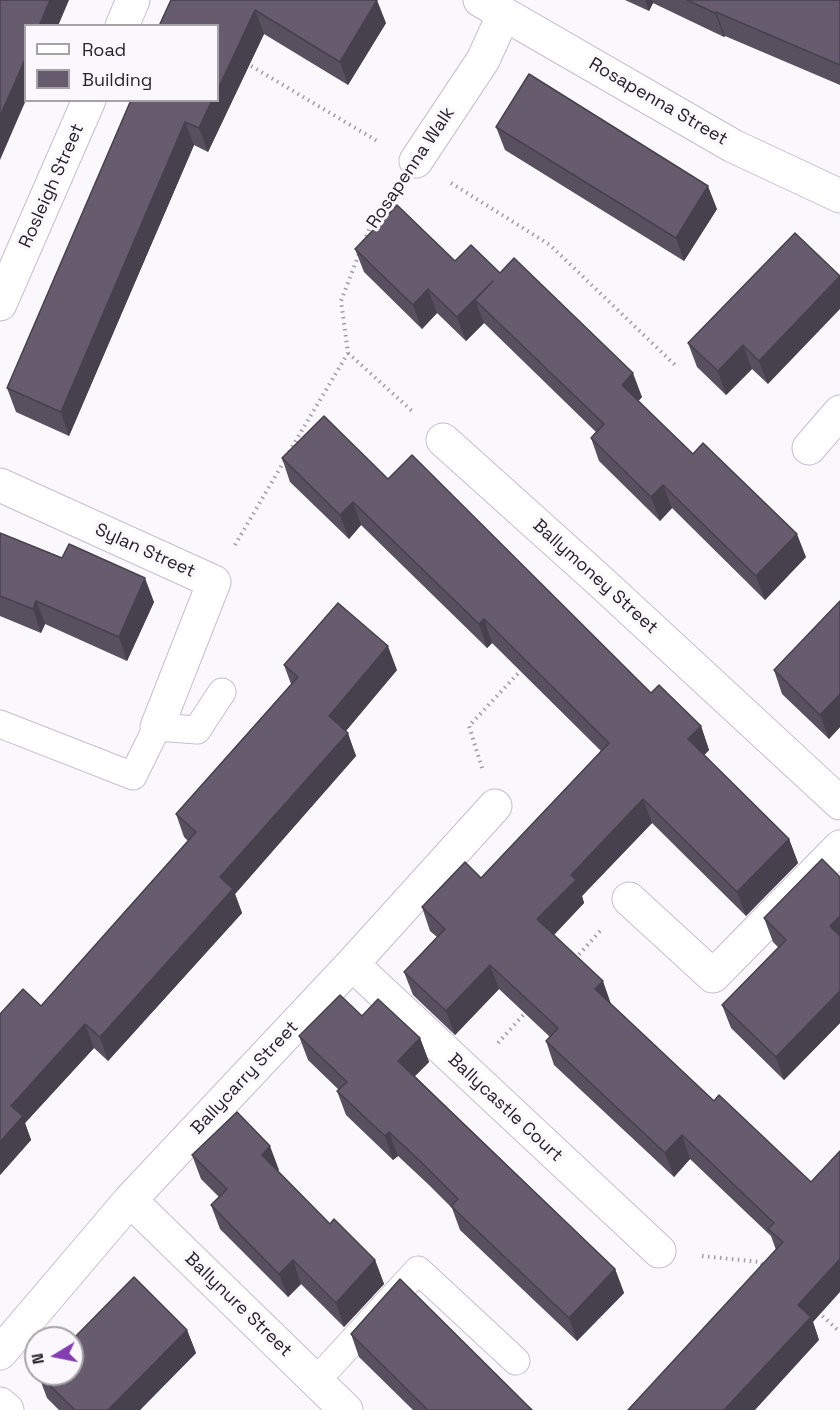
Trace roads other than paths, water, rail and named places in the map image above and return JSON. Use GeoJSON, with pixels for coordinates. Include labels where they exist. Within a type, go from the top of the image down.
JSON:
{"type":"FeatureCollection","features":[{"type":"Feature","properties":{"kind":"street"},"geometry":{"type":"LineString","coordinates":[[123,24],[133,0]]}},
{"type":"Feature","properties":{"kind":"street","name":"Rosapenna Walk"},"geometry":{"type":"LineString","coordinates":[[416,161],[483,60],[492,7]]}},
{"type":"Feature","properties":{"kind":"street","name":"Rosapenna Street"},"geometry":{"type":"LineString","coordinates":[[492,7],[733,146],[840,196]]}},
{"type":"Feature","properties":{"kind":"street","name":"Rosleigh Street"},"geometry":{"type":"LineString","coordinates":[[0,304],[88,102]]}},
{"type":"Feature","properties":{"kind":"street"},"geometry":{"type":"LineString","coordinates":[[809,448],[840,412]]}},
{"type":"Feature","properties":{"kind":"street","name":"Ballymoney Street"},"geometry":{"type":"LineString","coordinates":[[443,440],[601,582],[840,803]]}},
{"type":"Feature","properties":{"kind":"street","name":"Sylan Street"},"geometry":{"type":"LineString","coordinates":[[0,485],[214,582],[157,727]]}},
{"type":"Feature","properties":{"kind":"street","name":"Ballycarry Street"},"geometry":{"type":"LineString","coordinates":[[0,1353],[130,1200],[352,964],[495,806]]}},
{"type":"Feature","properties":{"kind":"street"},"geometry":{"type":"LineString","coordinates":[[629,899],[712,976],[840,847]]}},
{"type":"Feature","properties":{"kind":"street","name":"Ballycastle Court"},"geometry":{"type":"LineString","coordinates":[[352,964],[659,1251]]}},
{"type":"Feature","properties":{"kind":"street","name":"Ballynure Street"},"geometry":{"type":"LineString","coordinates":[[130,1200],[346,1410]]}},
{"type":"Feature","properties":{"kind":"street"},"geometry":{"type":"LineString","coordinates":[[0,1404],[7,1410]]}},
{"type":"Feature","properties":{"kind":"lane"},"geometry":{"type":"LineString","coordinates":[[0,724],[133,777],[157,727],[197,730],[222,692]]}},
{"type":"Feature","properties":{"kind":"lane"},"geometry":{"type":"LineString","coordinates":[[316,1381],[418,1270],[516,1361]]}}]}
